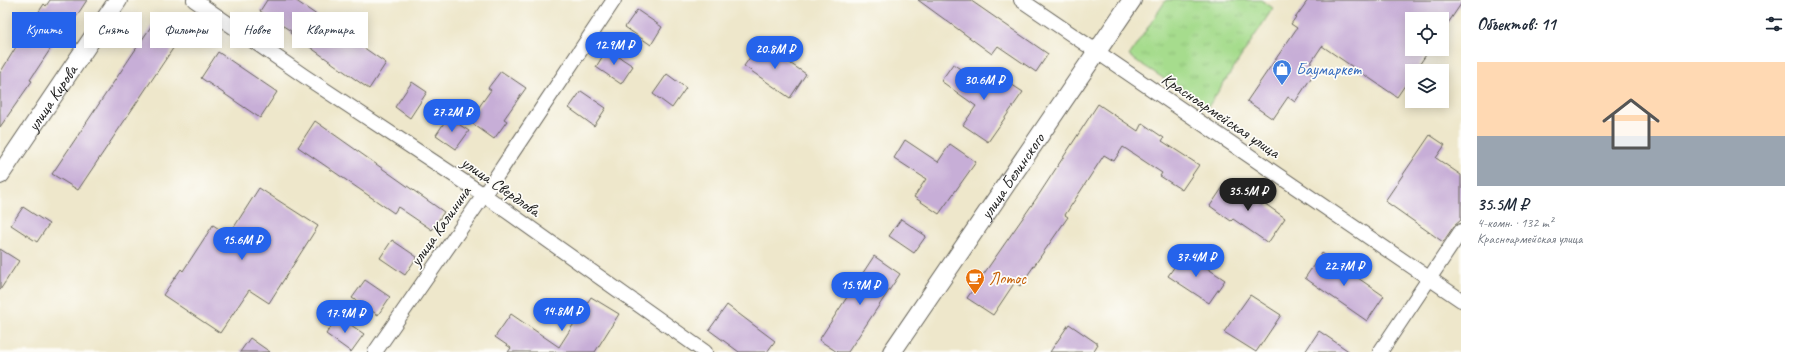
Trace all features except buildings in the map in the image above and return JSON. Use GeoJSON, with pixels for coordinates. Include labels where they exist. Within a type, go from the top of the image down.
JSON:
{"type":"FeatureCollection","features":[{"type":"Feature","properties":{"kind":"street","name":"улица Кирова"},"geometry":{"type":"LineString","coordinates":[[0,175],[118,0]]}},
{"type":"Feature","properties":{"kind":"street","name":"улица Свердлова"},"geometry":{"type":"LineString","coordinates":[[194,0],[304,76],[484,195],[705,352]]}},
{"type":"Feature","properties":{"kind":"street","name":"улица Калинина"},"geometry":{"type":"LineString","coordinates":[[375,352],[484,195],[614,0]]}},
{"type":"Feature","properties":{"kind":"street","name":"Красноармейская улица"},"geometry":{"type":"LineString","coordinates":[[1021,0],[1461,300]]}},
{"type":"Feature","properties":{"kind":"street","name":"улица Белинского"},"geometry":{"type":"LineString","coordinates":[[892,352],[1132,0]]}},
{"type":"Feature","properties":{"kind":"street"},"geometry":{"type":"LineString","coordinates":[[1380,352],[1461,230]]}},
{"type":"Feature","properties":{"kind":"green space"},"geometry":{"type":"Polygon","coordinates":[[[1166,0],[1261,0],[1273,8],[1208,107],[1129,56],[1166,0]]]}},
{"type":"Feature","properties":{"kind":"place","name":"Баумаркет"},"geometry":{"type":"Point","coordinates":[1282,86]}},
{"type":"Feature","properties":{"kind":"place","name":"Лотос"},"geometry":{"type":"Point","coordinates":[975,295]}}]}
